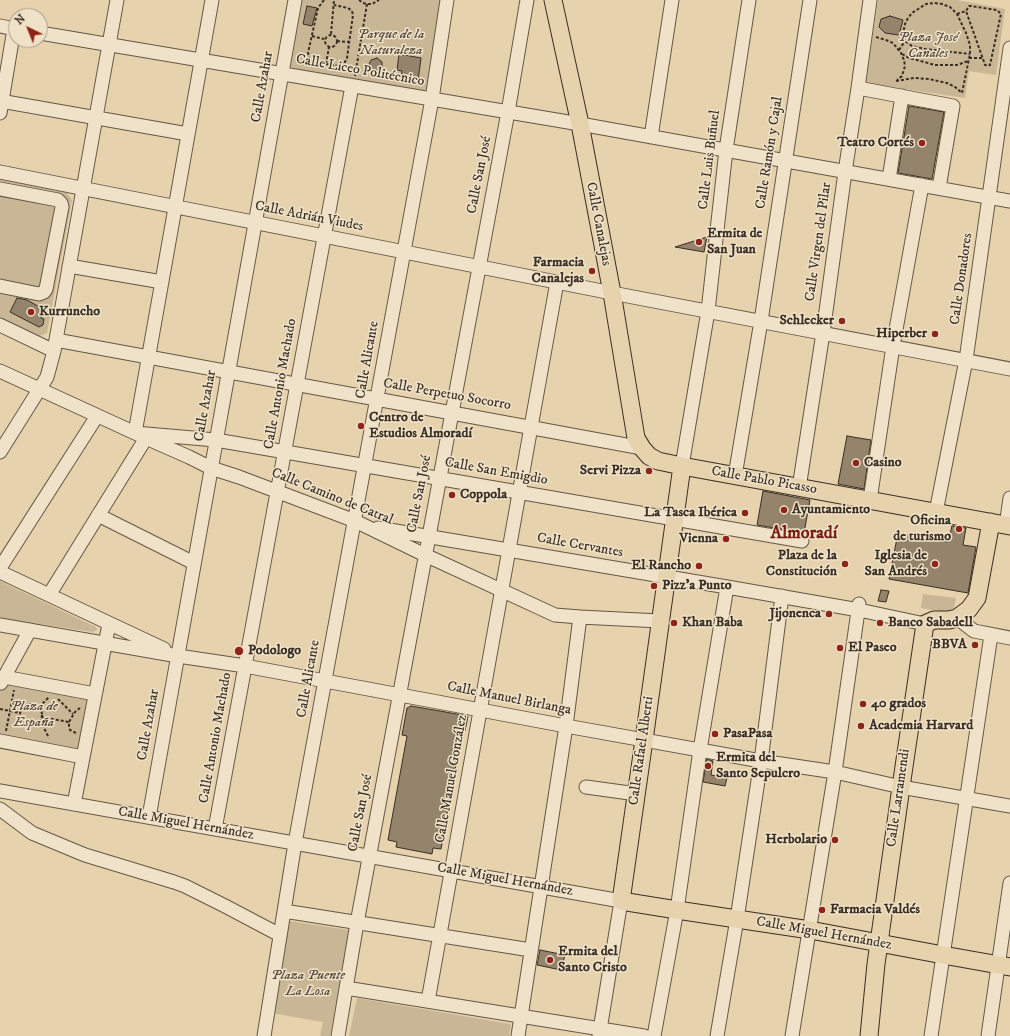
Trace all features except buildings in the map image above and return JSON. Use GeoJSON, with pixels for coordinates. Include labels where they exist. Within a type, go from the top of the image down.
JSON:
{"type":"FeatureCollection","features":[{"type":"Feature","properties":{"kind":"main road","name":"Calle Canalejas"},"geometry":{"type":"LineString","coordinates":[[552,0],[580,124],[612,293],[636,438],[642,448]]}},
{"type":"Feature","properties":{"kind":"main road","name":"Calle Pablo Picasso"},"geometry":{"type":"LineString","coordinates":[[642,448],[649,456],[658,461],[1002,525]]}},
{"type":"Feature","properties":{"kind":"main road","name":"Calle Rafael Alberti"},"geometry":{"type":"LineString","coordinates":[[621,900],[682,466]]}},
{"type":"Feature","properties":{"kind":"main road"},"geometry":{"type":"LineString","coordinates":[[925,624],[934,620],[949,620],[957,618],[969,609],[977,598],[1002,525]]}},
{"type":"Feature","properties":{"kind":"main road","name":"Calle Larramendi"},"geometry":{"type":"LineString","coordinates":[[869,1036],[876,964],[925,624]]}},
{"type":"Feature","properties":{"kind":"main road","name":"Calle Miguel Hernández"},"geometry":{"type":"LineString","coordinates":[[621,900],[676,910],[810,930],[1004,966]]}},
{"type":"Feature","properties":{"kind":"street"},"geometry":{"type":"LineString","coordinates":[[0,452],[46,377],[55,346],[117,0]]}},
{"type":"Feature","properties":{"kind":"street"},"geometry":{"type":"LineString","coordinates":[[49,595],[98,515],[140,436],[149,357],[212,0]]}},
{"type":"Feature","properties":{"kind":"street","name":"Calle Azahar"},"geometry":{"type":"LineString","coordinates":[[149,817],[295,0]]}},
{"type":"Feature","properties":{"kind":"street","name":"Calle Alicante"},"geometry":{"type":"LineString","coordinates":[[264,1036],[295,843],[325,681],[359,523],[365,466],[432,99],[447,0]]}},
{"type":"Feature","properties":{"kind":"street","name":"Calle San José"},"geometry":{"type":"LineString","coordinates":[[338,1036],[369,856],[508,112],[527,0]]}},
{"type":"Feature","properties":{"kind":"street"},"geometry":{"type":"LineString","coordinates":[[651,137],[672,0]]}},
{"type":"Feature","properties":{"kind":"street","name":"Calle Luis Buñuel"},"geometry":{"type":"LineString","coordinates":[[682,466],[708,311],[726,150],[749,0]]}},
{"type":"Feature","properties":{"kind":"street","name":"Calle Ramón y Cajal"},"geometry":{"type":"LineString","coordinates":[[735,476],[761,321],[810,0]]}},
{"type":"Feature","properties":{"kind":"street","name":"Calle Virgen del Pilar"},"geometry":{"type":"LineString","coordinates":[[799,488],[823,333],[870,0]]}},
{"type":"Feature","properties":{"kind":"street","name":"Calle Liceo Politécnico"},"geometry":{"type":"LineString","coordinates":[[48,34],[282,74],[353,81],[432,99],[1010,200]]}},
{"type":"Feature","properties":{"kind":"street"},"geometry":{"type":"LineString","coordinates":[[12,48],[1,105],[96,118],[188,134]]}},
{"type":"Feature","properties":{"kind":"street","name":"Calle Donadores"},"geometry":{"type":"LineString","coordinates":[[936,512],[966,360],[1010,48]]}},
{"type":"Feature","properties":{"kind":"street","name":"Calle Antonio Machado"},"geometry":{"type":"LineString","coordinates":[[215,829],[353,81]]}},
{"type":"Feature","properties":{"kind":"street"},"geometry":{"type":"LineString","coordinates":[[858,88],[953,106],[939,188]]}},
{"type":"Feature","properties":{"kind":"street"},"geometry":{"type":"LineString","coordinates":[[889,179],[902,96]]}},
{"type":"Feature","properties":{"kind":"street","name":"Calle Adrián Viudes"},"geometry":{"type":"LineString","coordinates":[[0,172],[612,293],[1010,369]]}},
{"type":"Feature","properties":{"kind":"street"},"geometry":{"type":"LineString","coordinates":[[870,500],[893,346],[922,185]]}},
{"type":"Feature","properties":{"kind":"street"},"geometry":{"type":"LineString","coordinates":[[0,189],[58,200],[62,207],[46,289],[44,292],[39,294],[0,286]]}},
{"type":"Feature","properties":{"kind":"street"},"geometry":{"type":"LineString","coordinates":[[70,266],[162,282]]}},
{"type":"Feature","properties":{"kind":"street","name":"Calle Manuel González"},"geometry":{"type":"LineString","coordinates":[[428,1002],[557,282]]}},
{"type":"Feature","properties":{"kind":"street","name":"Calle Perpetuo Socorro"},"geometry":{"type":"LineString","coordinates":[[0,325],[55,346],[149,357],[642,448]]}},
{"type":"Feature","properties":{"kind":"street","name":"Calle Camino de Catral"},"geometry":{"type":"LineString","coordinates":[[0,371],[211,468],[359,523],[501,591],[555,614],[580,617],[660,621]]}},
{"type":"Feature","properties":{"kind":"street"},"geometry":{"type":"LineString","coordinates":[[0,568],[97,416]]}},
{"type":"Feature","properties":{"kind":"street","name":"Calle San Emigdio"},"geometry":{"type":"LineString","coordinates":[[140,436],[216,440],[802,541]]}},
{"type":"Feature","properties":{"kind":"street"},"geometry":{"type":"LineString","coordinates":[[1002,525],[1010,498]]}},
{"type":"Feature","properties":{"kind":"street"},"geometry":{"type":"LineString","coordinates":[[98,515],[194,563]]}},
{"type":"Feature","properties":{"kind":"street","name":"Calle Cervantes"},"geometry":{"type":"LineString","coordinates":[[359,523],[785,597]]}},
{"type":"Feature","properties":{"kind":"street"},"geometry":{"type":"LineString","coordinates":[[0,572],[178,656]]}},
{"type":"Feature","properties":{"kind":"street"},"geometry":{"type":"LineString","coordinates":[[654,1036],[676,910],[727,586]]}},
{"type":"Feature","properties":{"kind":"street"},"geometry":{"type":"LineString","coordinates":[[717,1036],[737,919],[785,597],[859,607],[925,624]]}},
{"type":"Feature","properties":{"kind":"street"},"geometry":{"type":"LineString","coordinates":[[792,1036],[835,772],[859,607]]}},
{"type":"Feature","properties":{"kind":"street"},"geometry":{"type":"LineString","coordinates":[[518,1036],[566,726],[580,617]]}},
{"type":"Feature","properties":{"kind":"street"},"geometry":{"type":"LineString","coordinates":[[957,618],[974,631],[1010,638]]}},
{"type":"Feature","properties":{"kind":"street"},"geometry":{"type":"LineString","coordinates":[[74,804],[109,624]]}},
{"type":"Feature","properties":{"kind":"street","name":"Calle Manuel Birlanga"},"geometry":{"type":"LineString","coordinates":[[0,625],[105,644],[245,666],[566,726],[835,772],[901,787],[1010,806]]}},
{"type":"Feature","properties":{"kind":"street"},"geometry":{"type":"LineString","coordinates":[[30,630],[7,680],[95,694]]}},
{"type":"Feature","properties":{"kind":"street"},"geometry":{"type":"LineString","coordinates":[[931,1036],[991,635]]}},
{"type":"Feature","properties":{"kind":"street"},"geometry":{"type":"LineString","coordinates":[[2,742],[83,757]]}},
{"type":"Feature","properties":{"kind":"street"},"geometry":{"type":"LineString","coordinates":[[586,787],[637,794]]}},
{"type":"Feature","properties":{"kind":"street","name":"Calle Miguel Hernández"},"geometry":{"type":"LineString","coordinates":[[0,791],[621,900]]}},
{"type":"Feature","properties":{"kind":"street"},"geometry":{"type":"LineString","coordinates":[[0,809],[32,833],[85,855],[185,886],[280,936]]}},
{"type":"Feature","properties":{"kind":"street"},"geometry":{"type":"LineString","coordinates":[[988,1036],[1004,966],[1010,890]]}},
{"type":"Feature","properties":{"kind":"street","name":"Calle Rafael Alberti"},"geometry":{"type":"LineString","coordinates":[[600,1032],[621,900]]}},
{"type":"Feature","properties":{"kind":"street"},"geometry":{"type":"LineString","coordinates":[[284,911],[531,950]]}},
{"type":"Feature","properties":{"kind":"street"},"geometry":{"type":"LineString","coordinates":[[346,988],[521,1017],[600,1032],[644,1036]]}},
{"type":"Feature","properties":{"kind":"path"},"geometry":{"type":"LineString","coordinates":[[324,0],[318,8],[308,53],[309,58],[312,62],[339,66],[344,64],[347,58],[353,15],[352,11],[348,8],[334,5]]}},
{"type":"Feature","properties":{"kind":"path"},"geometry":{"type":"LineString","coordinates":[[331,34],[334,0]]}},
{"type":"Feature","properties":{"kind":"path"},"geometry":{"type":"LineString","coordinates":[[359,0],[367,4],[372,4],[379,0]]}},
{"type":"Feature","properties":{"kind":"path"},"geometry":{"type":"LineString","coordinates":[[945,5],[946,0]]}},
{"type":"Feature","properties":{"kind":"path"},"geometry":{"type":"LineString","coordinates":[[896,81],[914,78],[929,79],[955,87],[962,93],[970,54],[970,44],[966,33],[957,14],[950,7],[934,3],[926,4],[912,13],[905,24],[903,34],[905,41],[912,46],[925,49],[970,54]]}},
{"type":"Feature","properties":{"kind":"path"},"geometry":{"type":"LineString","coordinates":[[353,81],[367,4]]}},
{"type":"Feature","properties":{"kind":"path"},"geometry":{"type":"LineString","coordinates":[[957,14],[966,11],[968,6],[997,10],[1001,14],[990,65],[988,66],[985,65],[982,58],[966,11]]}},
{"type":"Feature","properties":{"kind":"path"},"geometry":{"type":"LineString","coordinates":[[324,39],[327,35],[331,34]]}},
{"type":"Feature","properties":{"kind":"path"},"geometry":{"type":"LineString","coordinates":[[331,34],[336,36],[337,41]]}},
{"type":"Feature","properties":{"kind":"path"},"geometry":{"type":"LineString","coordinates":[[312,36],[324,39]]}},
{"type":"Feature","properties":{"kind":"path"},"geometry":{"type":"LineString","coordinates":[[865,36],[879,37],[893,43],[901,53],[905,66],[902,76],[891,84]]}},
{"type":"Feature","properties":{"kind":"path"},"geometry":{"type":"LineString","coordinates":[[324,39],[325,44],[329,47]]}},
{"type":"Feature","properties":{"kind":"path"},"geometry":{"type":"LineString","coordinates":[[337,41],[349,42]]}},
{"type":"Feature","properties":{"kind":"path"},"geometry":{"type":"LineString","coordinates":[[329,47],[333,46],[337,41]]}},
{"type":"Feature","properties":{"kind":"path"},"geometry":{"type":"LineString","coordinates":[[899,50],[905,41]]}},
{"type":"Feature","properties":{"kind":"path"},"geometry":{"type":"LineString","coordinates":[[326,64],[329,47]]}},
{"type":"Feature","properties":{"kind":"path"},"geometry":{"type":"LineString","coordinates":[[901,53],[909,58],[935,65],[957,65],[968,62]]}},
{"type":"Feature","properties":{"kind":"path"},"geometry":{"type":"LineString","coordinates":[[969,58],[982,58]]}},
{"type":"Feature","properties":{"kind":"path"},"geometry":{"type":"LineString","coordinates":[[2,742],[10,711],[7,680]]}},
{"type":"Feature","properties":{"kind":"path"},"geometry":{"type":"LineString","coordinates":[[58,698],[73,714]]}},
{"type":"Feature","properties":{"kind":"path"},"geometry":{"type":"LineString","coordinates":[[32,704],[39,707],[41,717],[40,720],[34,725],[30,726],[21,720],[20,713],[24,706],[32,704]]}},
{"type":"Feature","properties":{"kind":"path"},"geometry":{"type":"LineString","coordinates":[[0,710],[20,713]]}},
{"type":"Feature","properties":{"kind":"path"},"geometry":{"type":"LineString","coordinates":[[41,717],[69,722]]}},
{"type":"Feature","properties":{"kind":"path"},"geometry":{"type":"LineString","coordinates":[[40,720],[56,752]]}},
{"type":"Feature","properties":{"kind":"green space","name":"Parque de la Naturaleza"},"geometry":{"type":"Polygon","coordinates":[[[302,0],[443,0],[427,88],[422,92],[294,70],[290,66],[302,0]]]}},
{"type":"Feature","properties":{"kind":"green space","name":"Plaza José Canales"},"geometry":{"type":"Polygon","coordinates":[[[878,0],[957,0],[1005,9],[996,75],[969,71],[965,98],[866,83],[878,0]]]}},
{"type":"Feature","properties":{"kind":"green space"},"geometry":{"type":"Polygon","coordinates":[[[0,180],[67,193],[72,200],[47,333],[37,337],[0,319],[0,180]]]}},
{"type":"Feature","properties":{"kind":"green space"},"geometry":{"type":"Polygon","coordinates":[[[0,581],[96,627],[97,630],[93,632],[0,618],[0,581]]]}},
{"type":"Feature","properties":{"kind":"green space"},"geometry":{"type":"Polygon","coordinates":[[[923,594],[956,598],[954,608],[945,612],[921,608],[923,594]]]}},
{"type":"Feature","properties":{"kind":"green space","name":"Plaza de España"},"geometry":{"type":"Polygon","coordinates":[[[8,681],[85,696],[88,700],[81,747],[76,750],[0,738],[0,691],[3,684],[8,681]]]}},
{"type":"Feature","properties":{"kind":"green space","name":"Plaza Puente La Losa"},"geometry":{"type":"Polygon","coordinates":[[[289,921],[349,930],[330,1036],[320,1036],[323,1022],[271,1013],[289,921]]]}},
{"type":"Feature","properties":{"kind":"green space"},"geometry":{"type":"Polygon","coordinates":[[[357,998],[511,1024],[509,1036],[349,1036],[357,998]]]}},
{"type":"Feature","properties":{"kind":"place","name":"Teatro Cortés"},"geometry":{"type":"Point","coordinates":[922,143]}},
{"type":"Feature","properties":{"kind":"place","name":"Ermita de San Juan"},"geometry":{"type":"Point","coordinates":[699,242]}},
{"type":"Feature","properties":{"kind":"place","name":"Farmacia Canalejas"},"geometry":{"type":"Point","coordinates":[592,271]}},
{"type":"Feature","properties":{"kind":"place","name":"Kurruncho"},"geometry":{"type":"Point","coordinates":[31,312]}},
{"type":"Feature","properties":{"kind":"place","name":"Schlecker"},"geometry":{"type":"Point","coordinates":[842,321]}},
{"type":"Feature","properties":{"kind":"place","name":"Hiperber"},"geometry":{"type":"Point","coordinates":[935,334]}},
{"type":"Feature","properties":{"kind":"place","name":"Centro de Estudios Almoradí"},"geometry":{"type":"Point","coordinates":[361,426]}},
{"type":"Feature","properties":{"kind":"place","name":"Casino"},"geometry":{"type":"Point","coordinates":[856,463]}},
{"type":"Feature","properties":{"kind":"place","name":"Servi Pizza"},"geometry":{"type":"Point","coordinates":[649,471]}},
{"type":"Feature","properties":{"kind":"place","name":"Coppola"},"geometry":{"type":"Point","coordinates":[452,495]}},
{"type":"Feature","properties":{"kind":"place","name":"Ayuntamiento"},"geometry":{"type":"Point","coordinates":[784,510]}},
{"type":"Feature","properties":{"kind":"place","name":"La Tasca Ibérica"},"geometry":{"type":"Point","coordinates":[745,513]}},
{"type":"Feature","properties":{"kind":"place","name":"Oficina de turismo"},"geometry":{"type":"Point","coordinates":[959,529]}},
{"type":"Feature","properties":{"kind":"place","name":"Vienna"},"geometry":{"type":"Point","coordinates":[726,539]}},
{"type":"Feature","properties":{"kind":"place","name":"Plaza de la Constitución"},"geometry":{"type":"Point","coordinates":[845,564]}},
{"type":"Feature","properties":{"kind":"place","name":"Iglesia de San Andrés"},"geometry":{"type":"Point","coordinates":[935,564]}},
{"type":"Feature","properties":{"kind":"place","name":"El Rancho"},"geometry":{"type":"Point","coordinates":[699,566]}},
{"type":"Feature","properties":{"kind":"place","name":"Pizz'a Punto"},"geometry":{"type":"Point","coordinates":[654,586]}},
{"type":"Feature","properties":{"kind":"place","name":"Jijonenca"},"geometry":{"type":"Point","coordinates":[829,614]}},
{"type":"Feature","properties":{"kind":"place","name":"Khan Baba"},"geometry":{"type":"Point","coordinates":[674,623]}},
{"type":"Feature","properties":{"kind":"place","name":"Banco Sabadell"},"geometry":{"type":"Point","coordinates":[880,623]}},
{"type":"Feature","properties":{"kind":"place","name":"BBVA"},"geometry":{"type":"Point","coordinates":[975,645]}},
{"type":"Feature","properties":{"kind":"place","name":"El Paseo"},"geometry":{"type":"Point","coordinates":[840,648]}},
{"type":"Feature","properties":{"kind":"place","name":"Podologo"},"geometry":{"type":"Point","coordinates":[239,651]}},
{"type":"Feature","properties":{"kind":"place","name":"40 grados"},"geometry":{"type":"Point","coordinates":[863,704]}},
{"type":"Feature","properties":{"kind":"place","name":"Academia Harvard"},"geometry":{"type":"Point","coordinates":[861,726]}},
{"type":"Feature","properties":{"kind":"place","name":"PasaPasa"},"geometry":{"type":"Point","coordinates":[715,734]}},
{"type":"Feature","properties":{"kind":"place","name":"Ermita del Santo Sepulcro"},"geometry":{"type":"Point","coordinates":[708,766]}},
{"type":"Feature","properties":{"kind":"place","name":"Herbolario"},"geometry":{"type":"Point","coordinates":[835,840]}},
{"type":"Feature","properties":{"kind":"place","name":"Farmacia Valdés"},"geometry":{"type":"Point","coordinates":[822,910]}},
{"type":"Feature","properties":{"kind":"place","name":"Ermita del Santo Cristo"},"geometry":{"type":"Point","coordinates":[550,960]}},
{"type":"Feature","properties":{"kind":"district","name":"Almoradí"},"geometry":{"type":"Point","coordinates":[804,534]}}]}
